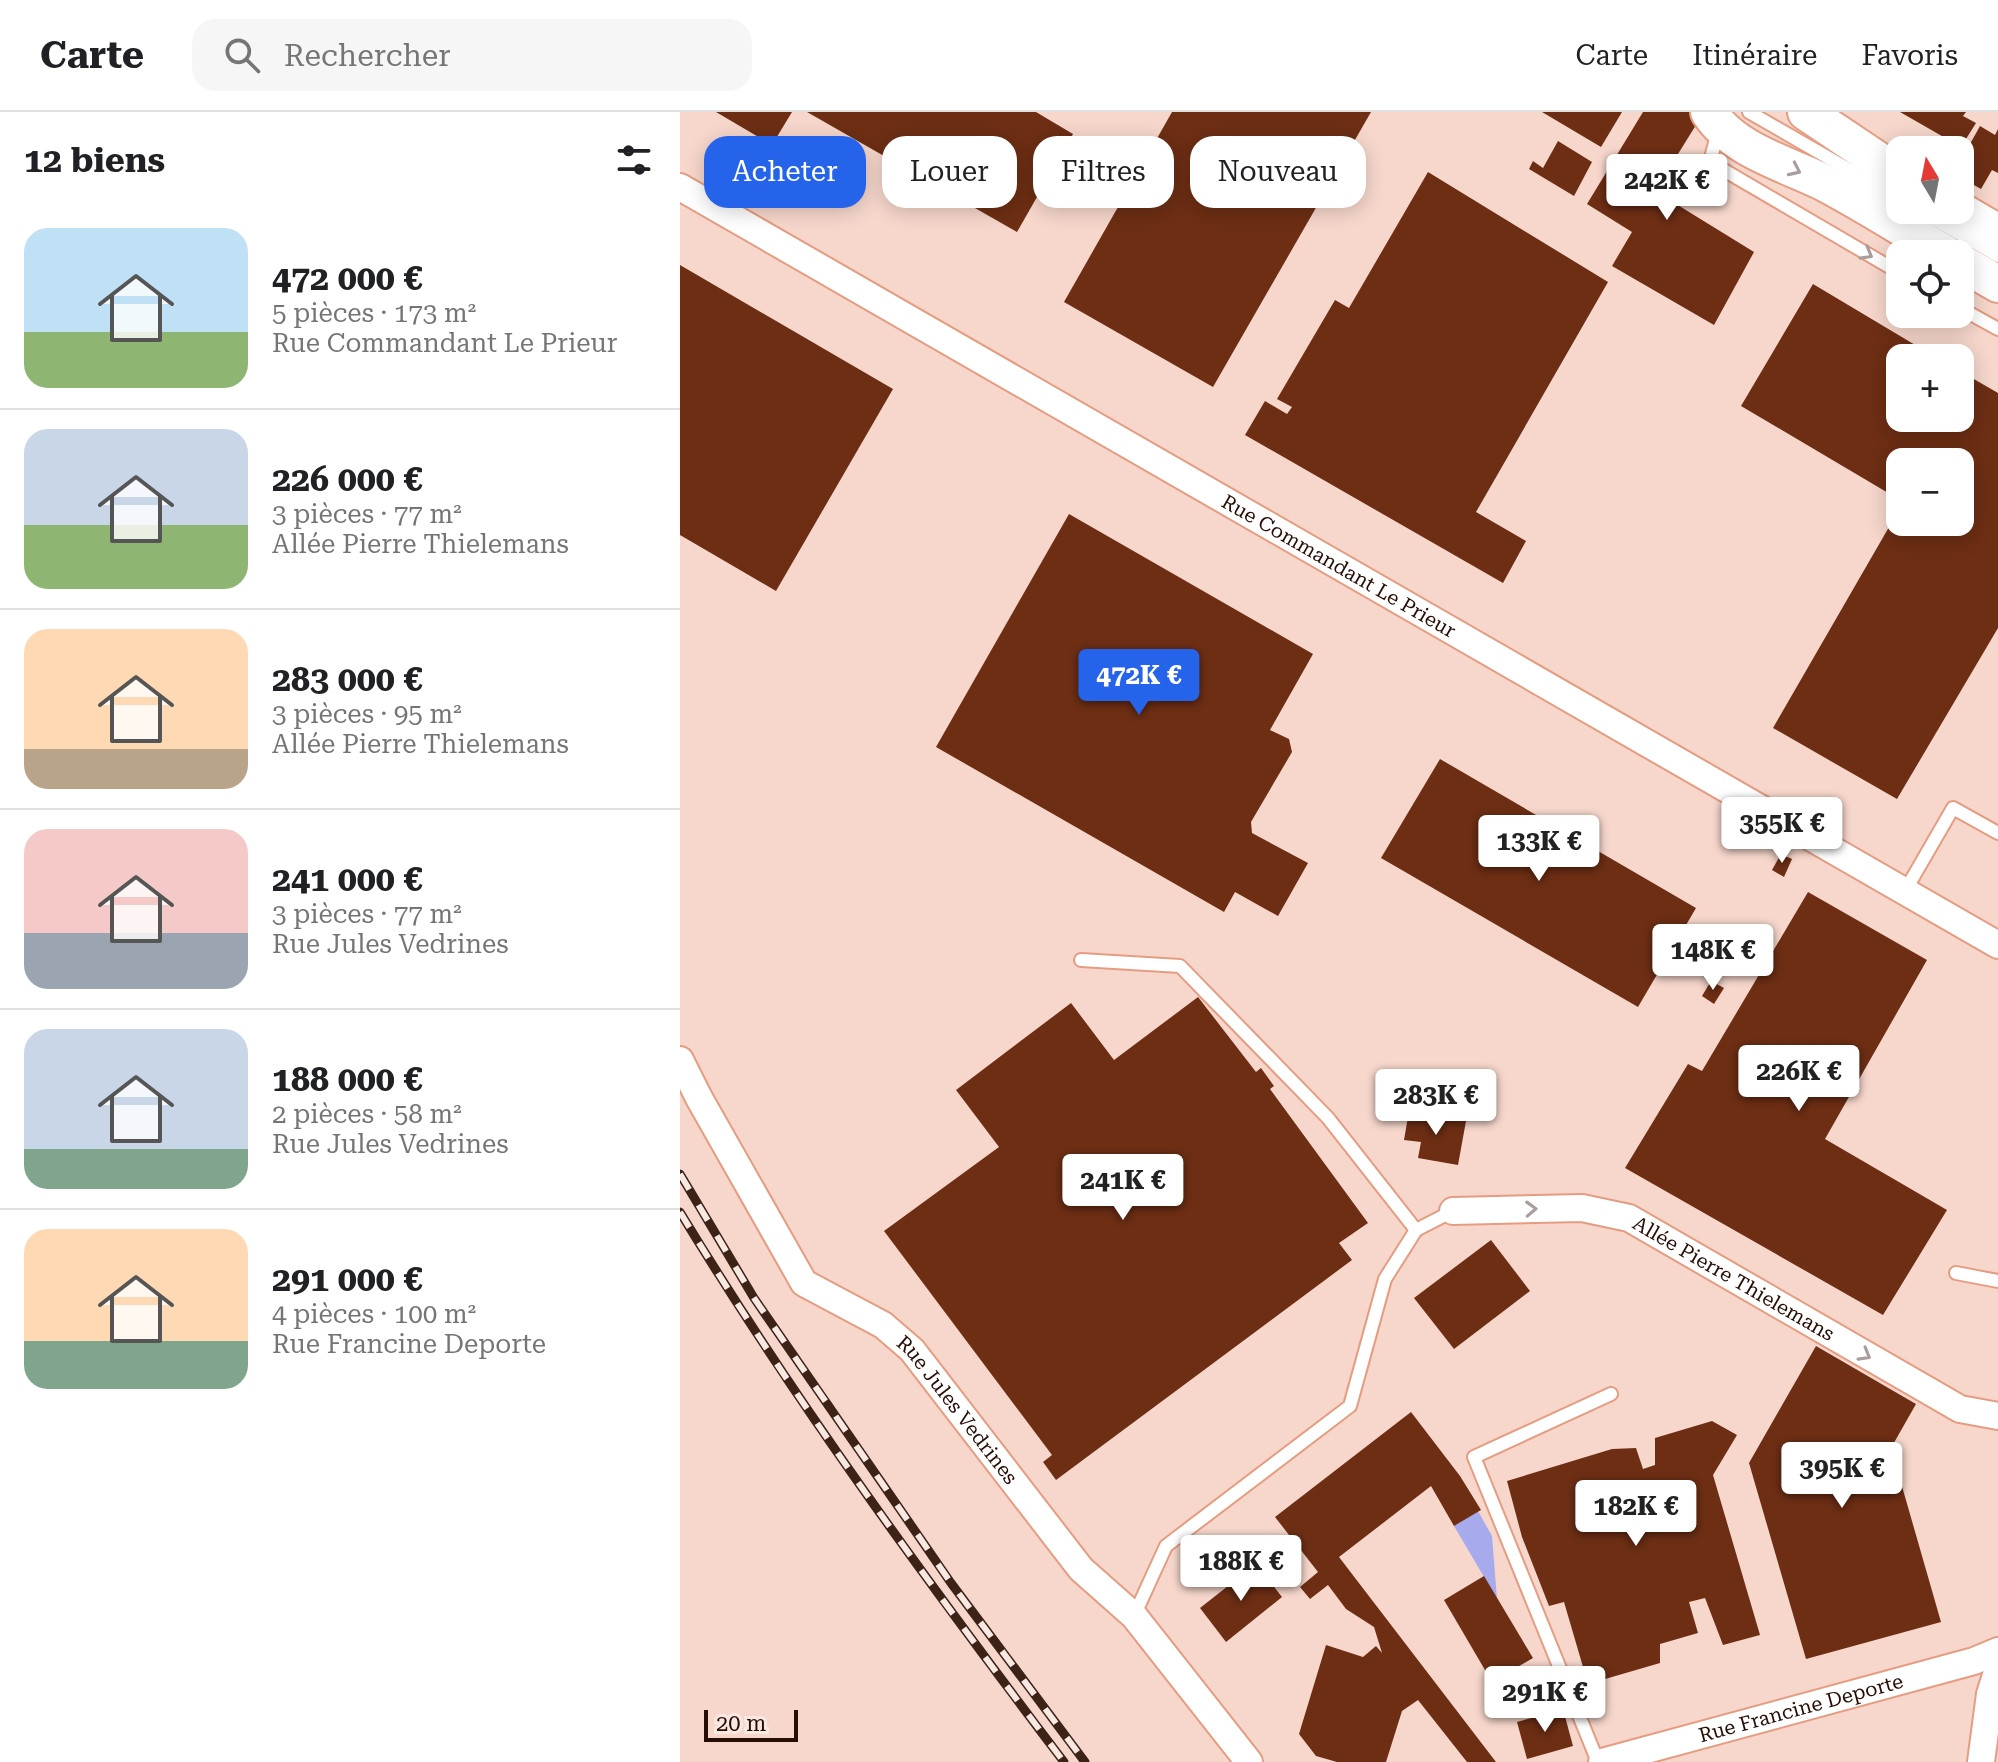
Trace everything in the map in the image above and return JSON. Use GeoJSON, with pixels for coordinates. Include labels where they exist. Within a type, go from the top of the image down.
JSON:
{"type":"FeatureCollection","features":[{"type":"Feature","properties":{"kind":"main road"},"geometry":{"type":"LineString","coordinates":[[1806,112],[1886,166]]}},
{"type":"Feature","properties":{"kind":"main road"},"geometry":{"type":"LineString","coordinates":[[1726,117],[1760,153],[1825,183],[1922,240]]}},
{"type":"Feature","properties":{"kind":"main road"},"geometry":{"type":"LineString","coordinates":[[1974,219],[1998,233]]}},
{"type":"Feature","properties":{"kind":"main road"},"geometry":{"type":"LineString","coordinates":[[1974,270],[1998,284]]}},
{"type":"Feature","properties":{"kind":"street","name":"Rue Commandant Le Prieur"},"geometry":{"type":"LineString","coordinates":[[680,187],[1998,945]]}},
{"type":"Feature","properties":{"kind":"street","name":"Rue Jules Vedrines"},"geometry":{"type":"LineString","coordinates":[[680,1060],[804,1283],[883,1325],[912,1350],[1081,1569],[1134,1616],[1249,1762]]}},
{"type":"Feature","properties":{"kind":"street","name":"Allée Pierre Thielemans"},"geometry":{"type":"LineString","coordinates":[[1453,1211],[1582,1208],[1629,1218],[1960,1409],[1998,1416]]}},
{"type":"Feature","properties":{"kind":"street","name":"Rue Francine Deporte"},"geometry":{"type":"LineString","coordinates":[[1600,1762],[1974,1661],[1998,1651]]}},
{"type":"Feature","properties":{"kind":"street"},"geometry":{"type":"LineString","coordinates":[[1981,1762],[1990,1694],[1998,1669]]}},
{"type":"Feature","properties":{"kind":"lane"},"geometry":{"type":"LineString","coordinates":[[1886,192],[1726,117],[1710,162],[1886,265]]}},
{"type":"Feature","properties":{"kind":"lane"},"geometry":{"type":"LineString","coordinates":[[1942,224],[1998,256]]}},
{"type":"Feature","properties":{"kind":"lane"},"geometry":{"type":"LineString","coordinates":[[1974,316],[1998,329]]}},
{"type":"Feature","properties":{"kind":"lane"},"geometry":{"type":"LineString","coordinates":[[1905,891],[1953,808],[1998,833]]}},
{"type":"Feature","properties":{"kind":"lane"},"geometry":{"type":"LineString","coordinates":[[1081,960],[1180,966],[1328,1118],[1416,1230]]}},
{"type":"Feature","properties":{"kind":"lane"},"geometry":{"type":"LineString","coordinates":[[1134,1616],[1166,1546],[1350,1406],[1385,1279],[1416,1230],[1453,1211]]}},
{"type":"Feature","properties":{"kind":"lane"},"geometry":{"type":"LineString","coordinates":[[1956,1273],[1998,1281]]}},
{"type":"Feature","properties":{"kind":"lane"},"geometry":{"type":"LineString","coordinates":[[1600,1762],[1474,1457],[1611,1394]]}},
{"type":"Feature","properties":{"kind":"shaded area"},"geometry":{"type":"Polygon","coordinates":[[[1478,1511],[1492,1536],[1497,1599],[1454,1526],[1478,1511]]]}},
{"type":"Feature","properties":{"kind":"building"},"geometry":{"type":"Polygon","coordinates":[[[716,112],[792,112],[777,136],[757,136],[716,112]]]}},
{"type":"Feature","properties":{"kind":"building"},"geometry":{"type":"Polygon","coordinates":[[[807,112],[1036,112],[1073,134],[1033,136],[1033,204],[1017,232],[975,208],[1017,208],[1017,136],[882,136],[882,155],[866,146],[866,136],[849,136],[807,112]]]}},
{"type":"Feature","properties":{"kind":"building"},"geometry":{"type":"Polygon","coordinates":[[[1172,112],[1371,112],[1357,136],[1190,136],[1190,208],[1316,208],[1213,387],[1064,302],[1117,208],[1174,208],[1174,136],[1158,136],[1172,112]]]}},
{"type":"Feature","properties":{"kind":"building"},"geometry":{"type":"Polygon","coordinates":[[[1542,112],[1622,112],[1601,147],[1542,112]]]}},
{"type":"Feature","properties":{"kind":"building"},"geometry":{"type":"Polygon","coordinates":[[[1643,112],[1692,112],[1701,117],[1655,191],[1754,252],[1714,325],[1612,266],[1632,232],[1587,204],[1643,112]]]}},
{"type":"Feature","properties":{"kind":"building"},"geometry":{"type":"Polygon","coordinates":[[[1900,112],[1966,112],[1963,116],[1976,123],[1968,136],[1942,136],[1900,112]]]}},
{"type":"Feature","properties":{"kind":"building"},"geometry":{"type":"Polygon","coordinates":[[[1980,126],[1995,135],[1998,129],[1998,173],[1992,170],[1981,189],[1974,185],[1974,137],[1980,126]]]}},
{"type":"Feature","properties":{"kind":"building"},"geometry":{"type":"Polygon","coordinates":[[[1558,141],[1592,162],[1574,196],[1529,169],[1533,161],[1543,168],[1558,141]]]}},
{"type":"Feature","properties":{"kind":"building"},"geometry":{"type":"Polygon","coordinates":[[[1428,172],[1608,282],[1476,512],[1526,541],[1503,583],[1245,435],[1265,401],[1287,414],[1292,407],[1277,399],[1335,300],[1349,308],[1428,172]]]}},
{"type":"Feature","properties":{"kind":"building"},"geometry":{"type":"Polygon","coordinates":[[[680,265],[893,389],[776,591],[680,535],[680,265]]]}},
{"type":"Feature","properties":{"kind":"building"},"geometry":{"type":"Polygon","coordinates":[[[1813,284],[1914,344],[1886,344],[1886,432],[1974,432],[1974,379],[1998,393],[1998,628],[1897,799],[1773,728],[1886,532],[1886,536],[1974,536],[1974,448],[1886,448],[1886,492],[1741,406],[1813,284]]]}},
{"type":"Feature","properties":{"kind":"building"},"geometry":{"type":"Polygon","coordinates":[[[1069,514],[1313,654],[1270,730],[1289,739],[1292,752],[1251,822],[1252,833],[1308,863],[1278,916],[1235,892],[1224,912],[936,747],[1069,514]]]}},
{"type":"Feature","properties":{"kind":"building"},"geometry":{"type":"Polygon","coordinates":[[[1440,759],[1696,908],[1638,1007],[1381,858],[1440,759]]]}},
{"type":"Feature","properties":{"kind":"building"},"geometry":{"type":"Polygon","coordinates":[[[1781,854],[1792,859],[1784,877],[1772,870],[1781,854]]]}},
{"type":"Feature","properties":{"kind":"building"},"geometry":{"type":"Polygon","coordinates":[[[1808,892],[1927,960],[1825,1139],[1947,1210],[1883,1315],[1625,1168],[1688,1064],[1702,1071],[1808,892]]]}},
{"type":"Feature","properties":{"kind":"building"},"geometry":{"type":"Polygon","coordinates":[[[1711,981],[1724,988],[1714,1004],[1702,996],[1711,981]]]}},
{"type":"Feature","properties":{"kind":"building"},"geometry":{"type":"Polygon","coordinates":[[[1198,997],[1256,1072],[1261,1068],[1274,1086],[1270,1089],[1368,1223],[1339,1243],[1352,1260],[1056,1480],[1043,1462],[1052,1455],[884,1231],[999,1147],[956,1090],[1071,1003],[1114,1060],[1198,997]]]}},
{"type":"Feature","properties":{"kind":"building"},"geometry":{"type":"Polygon","coordinates":[[[1409,1111],[1466,1121],[1458,1165],[1418,1158],[1421,1142],[1404,1140],[1409,1111]]]}},
{"type":"Feature","properties":{"kind":"building"},"geometry":{"type":"Polygon","coordinates":[[[1491,1240],[1530,1291],[1454,1349],[1414,1298],[1491,1240]]]}},
{"type":"Feature","properties":{"kind":"building"},"geometry":{"type":"Polygon","coordinates":[[[1816,1346],[1916,1404],[1891,1448],[1941,1622],[1806,1659],[1749,1463],[1816,1346]]]}},
{"type":"Feature","properties":{"kind":"building"},"geometry":{"type":"Polygon","coordinates":[[[1411,1412],[1460,1476],[1481,1510],[1454,1526],[1431,1486],[1339,1557],[1496,1762],[1467,1762],[1418,1700],[1402,1711],[1386,1762],[1337,1762],[1316,1756],[1299,1734],[1326,1645],[1363,1657],[1376,1646],[1382,1653],[1374,1627],[1346,1609],[1328,1585],[1310,1599],[1300,1587],[1318,1572],[1275,1517],[1411,1412]]]}},
{"type":"Feature","properties":{"kind":"building"},"geometry":{"type":"Polygon","coordinates":[[[1712,1421],[1737,1435],[1713,1475],[1760,1635],[1723,1645],[1705,1598],[1689,1602],[1698,1633],[1660,1644],[1660,1663],[1588,1684],[1564,1602],[1549,1606],[1522,1537],[1507,1481],[1612,1449],[1636,1448],[1643,1469],[1655,1465],[1655,1438],[1712,1421]]]}},
{"type":"Feature","properties":{"kind":"building"},"geometry":{"type":"Polygon","coordinates":[[[1256,1564],[1282,1597],[1226,1642],[1200,1608],[1256,1564]]]}},
{"type":"Feature","properties":{"kind":"building"},"geometry":{"type":"Polygon","coordinates":[[[1484,1576],[1533,1658],[1492,1682],[1444,1600],[1484,1576]]]}},
{"type":"Feature","properties":{"kind":"building"},"geometry":{"type":"Polygon","coordinates":[[[1563,1709],[1573,1746],[1527,1759],[1517,1722],[1563,1709]]]}},
{"type":"Feature","properties":{"kind":"railway"},"geometry":{"type":"LineString","coordinates":[[680,1174],[754,1298],[951,1583],[1085,1762]]}},
{"type":"Feature","properties":{"kind":"railway"},"geometry":{"type":"LineString","coordinates":[[680,1212],[770,1353],[865,1492],[1064,1762]]}}]}
